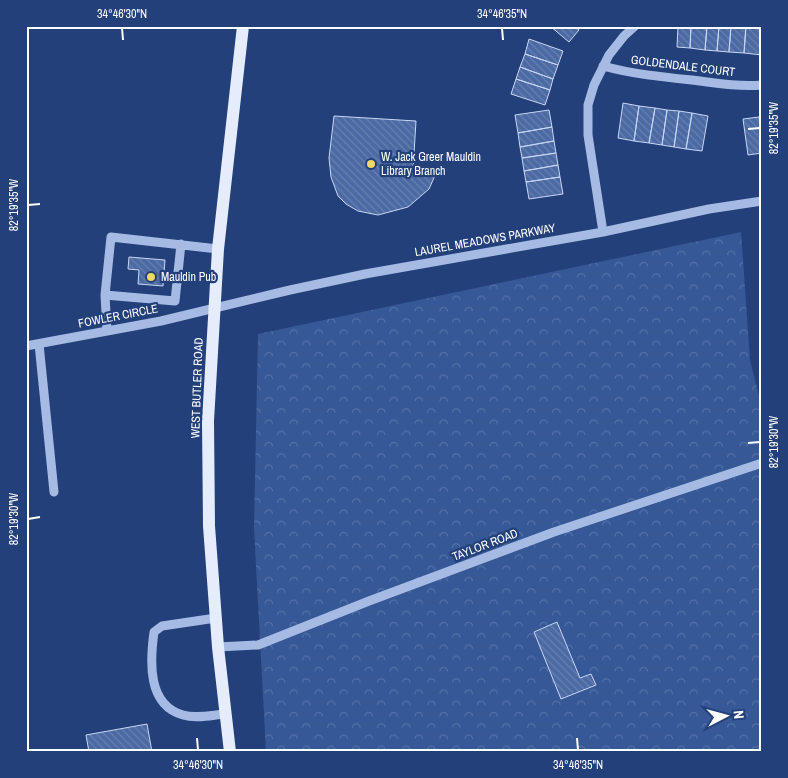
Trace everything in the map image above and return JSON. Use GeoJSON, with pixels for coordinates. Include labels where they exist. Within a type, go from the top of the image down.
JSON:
{"type":"FeatureCollection","features":[{"type":"Feature","properties":{"kind":"main road","name":"WEST BUTLER ROAD"},"geometry":{"type":"LineString","coordinates":[[230,752],[218,647],[209,526],[208,440],[218,249],[243,26]]}},
{"type":"Feature","properties":{"kind":"street"},"geometry":{"type":"LineString","coordinates":[[603,232],[588,135],[587,115],[594,85],[603,66],[624,36],[635,26]]}},
{"type":"Feature","properties":{"kind":"street","name":"GOLDENDALE COURT"},"geometry":{"type":"LineString","coordinates":[[603,66],[629,73],[749,86],[762,85]]}},
{"type":"Feature","properties":{"kind":"street","name":"LAUREL MEADOWS PARKWAY"},"geometry":{"type":"LineString","coordinates":[[214,309],[365,274],[603,232],[709,209],[762,201]]}},
{"type":"Feature","properties":{"kind":"street"},"geometry":{"type":"LineString","coordinates":[[107,331],[104,295],[111,237],[218,249]]}},
{"type":"Feature","properties":{"kind":"street"},"geometry":{"type":"LineString","coordinates":[[173,318],[181,244]]}},
{"type":"Feature","properties":{"kind":"street"},"geometry":{"type":"LineString","coordinates":[[104,295],[175,301]]}},
{"type":"Feature","properties":{"kind":"street","name":"FOWLER CIRCLE"},"geometry":{"type":"LineString","coordinates":[[26,346],[214,309]]}},
{"type":"Feature","properties":{"kind":"street"},"geometry":{"type":"LineString","coordinates":[[39,344],[54,492]]}},
{"type":"Feature","properties":{"kind":"street","name":"TAYLOR ROAD"},"geometry":{"type":"LineString","coordinates":[[218,647],[266,643],[369,601],[554,532],[762,463]]}},
{"type":"Feature","properties":{"kind":"street"},"geometry":{"type":"LineString","coordinates":[[216,618],[162,626],[154,632],[152,667],[155,688],[161,700],[170,708],[183,715],[226,714]]}},
{"type":"Feature","properties":{"kind":"green space"},"geometry":{"type":"Polygon","coordinates":[[[741,232],[750,360],[762,408],[762,752],[266,752],[254,528],[258,334],[741,232]]]}},
{"type":"Feature","properties":{"kind":"building"},"geometry":{"type":"Polygon","coordinates":[[[550,26],[575,26],[579,30],[569,42],[550,26]]]}},
{"type":"Feature","properties":{"kind":"building"},"geometry":{"type":"Polygon","coordinates":[[[678,26],[691,26],[690,48],[677,47],[678,26]]]}},
{"type":"Feature","properties":{"kind":"building"},"geometry":{"type":"Polygon","coordinates":[[[691,26],[707,26],[705,50],[690,48],[691,26]]]}},
{"type":"Feature","properties":{"kind":"building"},"geometry":{"type":"Polygon","coordinates":[[[707,26],[719,26],[717,51],[705,50],[707,26]]]}},
{"type":"Feature","properties":{"kind":"building"},"geometry":{"type":"Polygon","coordinates":[[[719,26],[731,26],[729,52],[717,51],[719,26]]]}},
{"type":"Feature","properties":{"kind":"building"},"geometry":{"type":"Polygon","coordinates":[[[731,26],[746,26],[744,53],[729,52],[731,26]]]}},
{"type":"Feature","properties":{"kind":"building"},"geometry":{"type":"Polygon","coordinates":[[[746,26],[762,26],[762,55],[744,53],[746,26]]]}},
{"type":"Feature","properties":{"kind":"building"},"geometry":{"type":"Polygon","coordinates":[[[529,39],[563,51],[558,65],[525,54],[529,39]]]}},
{"type":"Feature","properties":{"kind":"building"},"geometry":{"type":"Polygon","coordinates":[[[525,54],[558,65],[553,79],[520,67],[525,54]]]}},
{"type":"Feature","properties":{"kind":"building"},"geometry":{"type":"Polygon","coordinates":[[[520,67],[553,79],[550,90],[516,79],[520,67]]]}},
{"type":"Feature","properties":{"kind":"building"},"geometry":{"type":"Polygon","coordinates":[[[516,79],[550,90],[545,105],[511,94],[516,79]]]}},
{"type":"Feature","properties":{"kind":"building"},"geometry":{"type":"Polygon","coordinates":[[[623,103],[639,106],[634,141],[618,138],[623,103]]]}},
{"type":"Feature","properties":{"kind":"building"},"geometry":{"type":"Polygon","coordinates":[[[639,106],[655,108],[649,143],[634,141],[639,106]]]}},
{"type":"Feature","properties":{"kind":"building"},"geometry":{"type":"Polygon","coordinates":[[[655,108],[667,110],[662,145],[649,143],[655,108]]]}},
{"type":"Feature","properties":{"kind":"building"},"geometry":{"type":"Polygon","coordinates":[[[549,110],[552,127],[518,133],[515,115],[549,110]]]}},
{"type":"Feature","properties":{"kind":"building"},"geometry":{"type":"Polygon","coordinates":[[[667,110],[679,111],[674,147],[662,145],[667,110]]]}},
{"type":"Feature","properties":{"kind":"building"},"geometry":{"type":"Polygon","coordinates":[[[679,111],[692,113],[686,149],[674,147],[679,111]]]}},
{"type":"Feature","properties":{"kind":"building"},"geometry":{"type":"Polygon","coordinates":[[[692,113],[708,116],[702,151],[686,149],[692,113]]]}},
{"type":"Feature","properties":{"kind":"building","name":"W. Jack Greer Mauldin Library Branch"},"geometry":{"type":"Polygon","coordinates":[[[334,116],[416,121],[413,170],[437,171],[429,189],[408,207],[378,215],[358,211],[346,204],[338,196],[331,177],[329,158],[334,116]]]}},
{"type":"Feature","properties":{"kind":"building"},"geometry":{"type":"Polygon","coordinates":[[[759,117],[762,153],[748,155],[743,119],[759,117]]]}},
{"type":"Feature","properties":{"kind":"building"},"geometry":{"type":"Polygon","coordinates":[[[552,127],[554,141],[520,147],[518,133],[552,127]]]}},
{"type":"Feature","properties":{"kind":"building"},"geometry":{"type":"Polygon","coordinates":[[[554,141],[556,153],[522,158],[520,147],[554,141]]]}},
{"type":"Feature","properties":{"kind":"building"},"geometry":{"type":"Polygon","coordinates":[[[556,153],[558,165],[524,171],[522,158],[556,153]]]}},
{"type":"Feature","properties":{"kind":"building"},"geometry":{"type":"Polygon","coordinates":[[[558,165],[560,177],[526,182],[524,171],[558,165]]]}},
{"type":"Feature","properties":{"kind":"building"},"geometry":{"type":"Polygon","coordinates":[[[560,177],[563,194],[529,199],[526,182],[560,177]]]}},
{"type":"Feature","properties":{"kind":"building","name":"Mauldin Pub"},"geometry":{"type":"Polygon","coordinates":[[[129,257],[165,260],[163,286],[138,284],[139,270],[128,269],[129,257]]]}},
{"type":"Feature","properties":{"kind":"building"},"geometry":{"type":"Polygon","coordinates":[[[557,622],[580,678],[591,674],[596,685],[561,699],[534,632],[557,622]]]}},
{"type":"Feature","properties":{"kind":"building"},"geometry":{"type":"Polygon","coordinates":[[[147,724],[152,752],[89,752],[86,735],[147,724]]]}},
{"type":"Feature","properties":{"kind":"place","name":"W. Jack Greer Mauldin Library Branch"},"geometry":{"type":"Point","coordinates":[371,164]}},
{"type":"Feature","properties":{"kind":"place","name":"Mauldin Pub"},"geometry":{"type":"Point","coordinates":[151,277]}}]}
